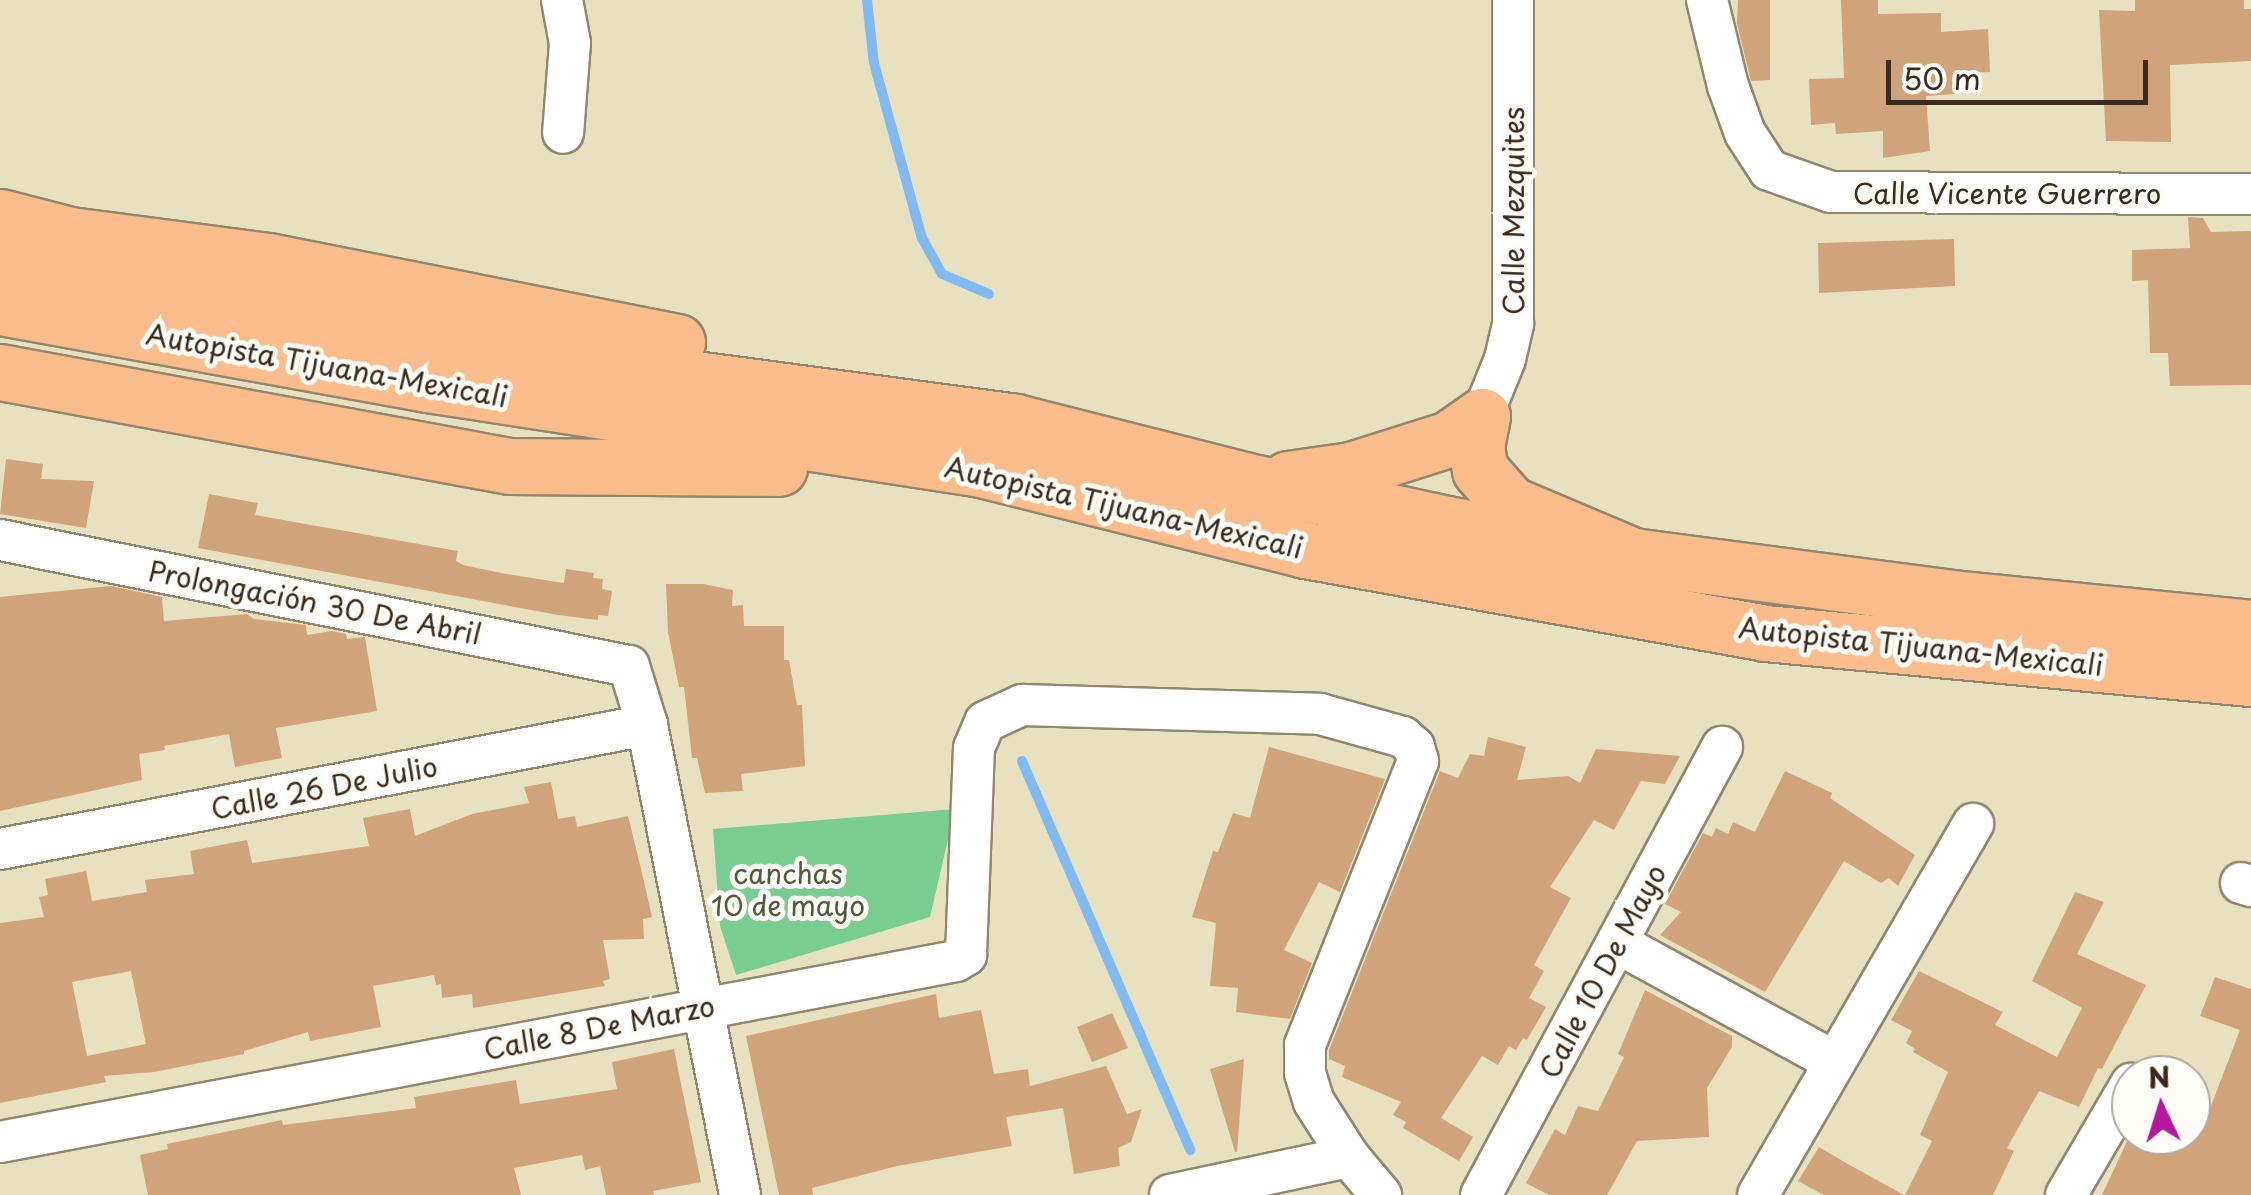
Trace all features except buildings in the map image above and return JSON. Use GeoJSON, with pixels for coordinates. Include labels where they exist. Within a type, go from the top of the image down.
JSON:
{"type":"FeatureCollection","features":[{"type":"Feature","properties":{"kind":"highway"},"geometry":{"type":"LineString","coordinates":[[0,216],[70,235],[268,261],[790,363],[916,391],[1015,422]]}},
{"type":"Feature","properties":{"kind":"highway","name":"Autopista Tijuana-Mexicali"},"geometry":{"type":"LineString","coordinates":[[0,263],[256,304],[545,359],[1015,422],[1256,483],[1447,524],[1633,556],[1952,598],[2251,628]]}},
{"type":"Feature","properties":{"kind":"highway","name":"Autopista Tijuana-Mexicali"},"geometry":{"type":"LineString","coordinates":[[0,307],[446,387],[980,469],[1305,550],[1764,633],[2251,678]]}},
{"type":"Feature","properties":{"kind":"highway"},"geometry":{"type":"LineString","coordinates":[[0,372],[509,466],[980,469]]}},
{"type":"Feature","properties":{"kind":"highway"},"geometry":{"type":"LineString","coordinates":[[1256,483],[1352,470],[1449,440],[1482,416]]}},
{"type":"Feature","properties":{"kind":"highway"},"geometry":{"type":"LineString","coordinates":[[1482,416],[1476,447],[1480,470],[1510,504],[1633,556]]}},
{"type":"Feature","properties":{"kind":"street"},"geometry":{"type":"LineString","coordinates":[[562,0],[570,44],[563,134]]}},
{"type":"Feature","properties":{"kind":"street","name":"Calle Mezquites"},"geometry":{"type":"LineString","coordinates":[[1482,416],[1505,359],[1514,323],[1513,0]]}},
{"type":"Feature","properties":{"kind":"street","name":"Calle Vicente Guerrero"},"geometry":{"type":"LineString","coordinates":[[1708,0],[1728,86],[1745,133],[1769,170],[1831,192],[2251,194]]}},
{"type":"Feature","properties":{"kind":"street","name":"Prolongación 30 De Abril"},"geometry":{"type":"LineString","coordinates":[[6,544],[630,666],[647,725]]}},
{"type":"Feature","properties":{"kind":"street","name":"Calle 8 De Marzo"},"geometry":{"type":"LineString","coordinates":[[0,1142],[956,961],[966,954],[974,748],[985,722],[1022,705],[1320,714],[1403,737],[1414,747],[1418,762],[1306,1045],[1305,1073],[1314,1102],[1349,1158]]}},
{"type":"Feature","properties":{"kind":"street"},"geometry":{"type":"LineString","coordinates":[[647,725],[740,1195]]}},
{"type":"Feature","properties":{"kind":"street","name":"Calle 26 De Julio"},"geometry":{"type":"LineString","coordinates":[[0,850],[647,725]]}},
{"type":"Feature","properties":{"kind":"street","name":"Calle 10 De Mayo"},"geometry":{"type":"LineString","coordinates":[[1481,1195],[1722,747]]}},
{"type":"Feature","properties":{"kind":"street"},"geometry":{"type":"LineString","coordinates":[[1758,1195],[1974,824]]}},
{"type":"Feature","properties":{"kind":"street"},"geometry":{"type":"LineString","coordinates":[[1617,943],[1833,1062]]}},
{"type":"Feature","properties":{"kind":"street"},"geometry":{"type":"LineString","coordinates":[[2066,1195],[2111,1119]]}},
{"type":"Feature","properties":{"kind":"street"},"geometry":{"type":"LineString","coordinates":[[1170,1195],[1349,1158],[1381,1195]]}},
{"type":"Feature","properties":{"kind":"green space","name":"canchas 10 de mayo"},"geometry":{"type":"Polygon","coordinates":[[[955,809],[930,917],[736,975],[720,926],[713,829],[955,809]]]}},
{"type":"Feature","properties":{"kind":"waterway"},"geometry":{"type":"LineString","coordinates":[[867,0],[874,63],[922,238],[942,274],[989,294]]}},
{"type":"Feature","properties":{"kind":"waterway"},"geometry":{"type":"LineString","coordinates":[[1022,761],[1190,1150]]}}]}
